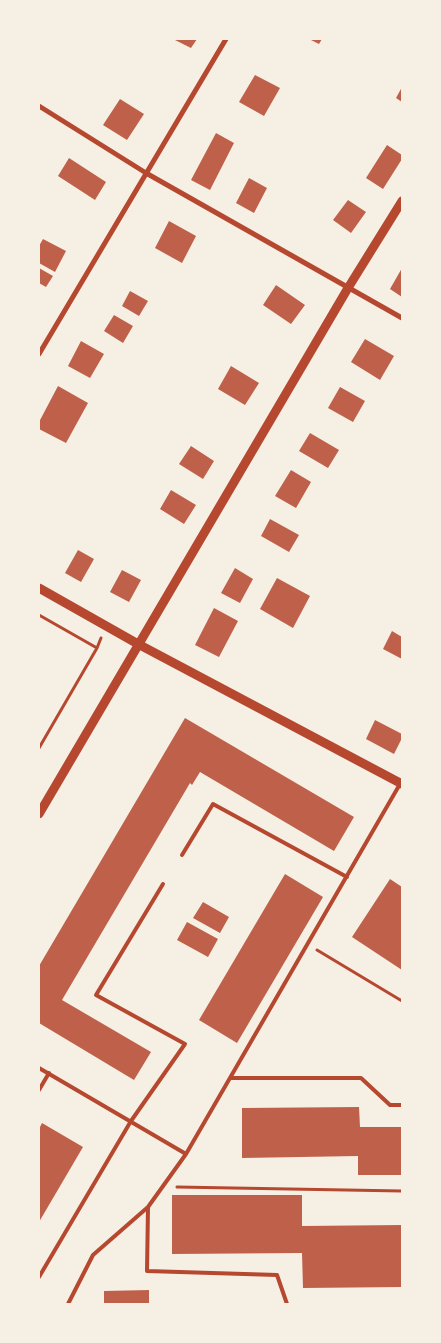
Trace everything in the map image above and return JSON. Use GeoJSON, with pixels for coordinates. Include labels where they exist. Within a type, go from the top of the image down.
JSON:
{"type":"FeatureCollection","features":[{"type":"Feature","properties":{"kind":"street"},"geometry":{"type":"LineString","coordinates":[[39,354],[226,39]]}},
{"type":"Feature","properties":{"kind":"street"},"geometry":{"type":"LineString","coordinates":[[39,106],[146,173],[402,318]]}},
{"type":"Feature","properties":{"kind":"street"},"geometry":{"type":"LineString","coordinates":[[39,814],[348,288],[402,201]]}},
{"type":"Feature","properties":{"kind":"street"},"geometry":{"type":"LineString","coordinates":[[39,588],[138,644],[402,783]]}},
{"type":"Feature","properties":{"kind":"lane"},"geometry":{"type":"LineString","coordinates":[[68,1304],[93,1255],[148,1207],[186,1154],[402,783]]}},
{"type":"Feature","properties":{"kind":"lane"},"geometry":{"type":"LineString","coordinates":[[182,855],[213,804],[347,877]]}},
{"type":"Feature","properties":{"kind":"lane"},"geometry":{"type":"LineString","coordinates":[[39,1277],[131,1121],[185,1044],[96,994],[163,884]]}},
{"type":"Feature","properties":{"kind":"lane"},"geometry":{"type":"LineString","coordinates":[[39,1068],[186,1154]]}},
{"type":"Feature","properties":{"kind":"lane"},"geometry":{"type":"LineString","coordinates":[[39,1090],[48,1073]]}},
{"type":"Feature","properties":{"kind":"lane"},"geometry":{"type":"LineString","coordinates":[[230,1078],[361,1078],[390,1105],[402,1106]]}},
{"type":"Feature","properties":{"kind":"lane"},"geometry":{"type":"LineString","coordinates":[[148,1207],[147,1271],[277,1275],[287,1304]]}},
{"type":"Feature","properties":{"kind":"path"},"geometry":{"type":"LineString","coordinates":[[39,615],[97,648]]}},
{"type":"Feature","properties":{"kind":"path"},"geometry":{"type":"LineString","coordinates":[[39,748],[97,648],[106,626]]}},
{"type":"Feature","properties":{"kind":"path"},"geometry":{"type":"LineString","coordinates":[[308,944],[402,1002]]}},
{"type":"Feature","properties":{"kind":"path"},"geometry":{"type":"LineString","coordinates":[[164,1187],[402,1190]]}},
{"type":"Feature","properties":{"kind":"building"},"geometry":{"type":"Polygon","coordinates":[[[173,39],[197,39],[191,48],[173,39]]]}},
{"type":"Feature","properties":{"kind":"building"},"geometry":{"type":"Polygon","coordinates":[[[309,39],[322,39],[319,44],[309,39]]]}},
{"type":"Feature","properties":{"kind":"building"},"geometry":{"type":"Polygon","coordinates":[[[255,75],[280,88],[264,116],[239,102],[255,75]]]}},
{"type":"Feature","properties":{"kind":"building"},"geometry":{"type":"Polygon","coordinates":[[[402,87],[402,102],[396,98],[402,87]]]}},
{"type":"Feature","properties":{"kind":"building"},"geometry":{"type":"Polygon","coordinates":[[[120,99],[144,114],[127,140],[103,125],[120,99]]]}},
{"type":"Feature","properties":{"kind":"building"},"geometry":{"type":"Polygon","coordinates":[[[216,133],[234,143],[210,190],[191,180],[216,133]]]}},
{"type":"Feature","properties":{"kind":"building"},"geometry":{"type":"Polygon","coordinates":[[[387,145],[402,155],[402,159],[383,189],[366,178],[387,145]]]}},
{"type":"Feature","properties":{"kind":"building"},"geometry":{"type":"Polygon","coordinates":[[[69,158],[106,182],[95,200],[58,176],[69,158]]]}},
{"type":"Feature","properties":{"kind":"building"},"geometry":{"type":"Polygon","coordinates":[[[249,178],[267,188],[254,213],[236,203],[249,178]]]}},
{"type":"Feature","properties":{"kind":"building"},"geometry":{"type":"Polygon","coordinates":[[[348,200],[366,212],[351,233],[333,220],[348,200]]]}},
{"type":"Feature","properties":{"kind":"building"},"geometry":{"type":"Polygon","coordinates":[[[169,221],[196,236],[182,263],[155,248],[169,221]]]}},
{"type":"Feature","properties":{"kind":"building"},"geometry":{"type":"Polygon","coordinates":[[[43,239],[66,251],[55,272],[39,263],[39,246],[43,239]]]}},
{"type":"Feature","properties":{"kind":"building"},"geometry":{"type":"Polygon","coordinates":[[[39,268],[53,276],[46,287],[39,283],[39,268]]]}},
{"type":"Feature","properties":{"kind":"building"},"geometry":{"type":"Polygon","coordinates":[[[402,268],[402,297],[390,289],[402,268]]]}},
{"type":"Feature","properties":{"kind":"building"},"geometry":{"type":"Polygon","coordinates":[[[276,285],[305,305],[291,324],[263,305],[276,285]]]}},
{"type":"Feature","properties":{"kind":"building"},"geometry":{"type":"Polygon","coordinates":[[[130,291],[148,301],[139,316],[122,306],[130,291]]]}},
{"type":"Feature","properties":{"kind":"building"},"geometry":{"type":"Polygon","coordinates":[[[114,315],[133,326],[123,343],[104,331],[114,315]]]}},
{"type":"Feature","properties":{"kind":"building"},"geometry":{"type":"Polygon","coordinates":[[[365,339],[394,356],[380,380],[351,362],[365,339]]]}},
{"type":"Feature","properties":{"kind":"building"},"geometry":{"type":"Polygon","coordinates":[[[81,341],[104,354],[90,378],[68,366],[81,341]]]}},
{"type":"Feature","properties":{"kind":"building"},"geometry":{"type":"Polygon","coordinates":[[[231,366],[259,383],[245,405],[218,389],[231,366]]]}},
{"type":"Feature","properties":{"kind":"building"},"geometry":{"type":"Polygon","coordinates":[[[58,386],[88,403],[66,443],[39,429],[39,422],[58,386]]]}},
{"type":"Feature","properties":{"kind":"building"},"geometry":{"type":"Polygon","coordinates":[[[340,387],[365,401],[353,422],[328,408],[340,387]]]}},
{"type":"Feature","properties":{"kind":"building"},"geometry":{"type":"Polygon","coordinates":[[[310,433],[339,450],[328,468],[299,451],[310,433]]]}},
{"type":"Feature","properties":{"kind":"building"},"geometry":{"type":"Polygon","coordinates":[[[191,446],[214,461],[203,479],[179,464],[191,446]]]}},
{"type":"Feature","properties":{"kind":"building"},"geometry":{"type":"Polygon","coordinates":[[[291,470],[311,482],[296,508],[275,496],[291,470]]]}},
{"type":"Feature","properties":{"kind":"building"},"geometry":{"type":"Polygon","coordinates":[[[171,490],[196,505],[184,524],[160,509],[171,490]]]}},
{"type":"Feature","properties":{"kind":"building"},"geometry":{"type":"Polygon","coordinates":[[[270,519],[299,535],[289,552],[261,536],[270,519]]]}},
{"type":"Feature","properties":{"kind":"building"},"geometry":{"type":"Polygon","coordinates":[[[78,550],[94,559],[81,582],[65,573],[78,550]]]}},
{"type":"Feature","properties":{"kind":"building"},"geometry":{"type":"Polygon","coordinates":[[[235,568],[253,579],[240,603],[221,593],[235,568]]]}},
{"type":"Feature","properties":{"kind":"building"},"geometry":{"type":"Polygon","coordinates":[[[122,570],[141,580],[129,602],[110,592],[122,570]]]}},
{"type":"Feature","properties":{"kind":"building"},"geometry":{"type":"Polygon","coordinates":[[[277,578],[310,596],[293,628],[260,609],[277,578]]]}},
{"type":"Feature","properties":{"kind":"building"},"geometry":{"type":"Polygon","coordinates":[[[214,608],[238,621],[219,657],[195,645],[214,608]]]}},
{"type":"Feature","properties":{"kind":"building"},"geometry":{"type":"Polygon","coordinates":[[[392,631],[402,637],[402,659],[383,649],[392,631]]]}},
{"type":"Feature","properties":{"kind":"building"},"geometry":{"type":"Polygon","coordinates":[[[185,718],[354,817],[334,851],[200,772],[192,785],[190,783],[62,1000],[151,1052],[134,1080],[39,1023],[39,966],[185,718]]]}},
{"type":"Feature","properties":{"kind":"building"},"geometry":{"type":"Polygon","coordinates":[[[375,720],[402,734],[394,754],[366,739],[375,720]]]}},
{"type":"Feature","properties":{"kind":"building"},"geometry":{"type":"Polygon","coordinates":[[[285,874],[323,897],[237,1043],[199,1020],[285,874]]]}},
{"type":"Feature","properties":{"kind":"building"},"geometry":{"type":"Polygon","coordinates":[[[390,879],[402,887],[402,970],[352,937],[390,879]]]}},
{"type":"Feature","properties":{"kind":"building"},"geometry":{"type":"Polygon","coordinates":[[[203,902],[229,917],[220,933],[193,918],[203,902]]]}},
{"type":"Feature","properties":{"kind":"building"},"geometry":{"type":"Polygon","coordinates":[[[187,922],[218,939],[208,957],[177,940],[187,922]]]}},
{"type":"Feature","properties":{"kind":"building"},"geometry":{"type":"Polygon","coordinates":[[[359,1107],[360,1127],[402,1127],[402,1175],[358,1175],[358,1156],[242,1158],[242,1108],[359,1107]]]}},
{"type":"Feature","properties":{"kind":"building"},"geometry":{"type":"Polygon","coordinates":[[[42,1123],[83,1147],[39,1222],[39,1129],[42,1123]]]}},
{"type":"Feature","properties":{"kind":"building"},"geometry":{"type":"Polygon","coordinates":[[[172,1195],[302,1195],[302,1226],[402,1225],[402,1287],[303,1288],[302,1253],[172,1254],[172,1195]]]}},
{"type":"Feature","properties":{"kind":"building"},"geometry":{"type":"Polygon","coordinates":[[[149,1290],[149,1304],[104,1304],[104,1291],[149,1290]]]}}]}
